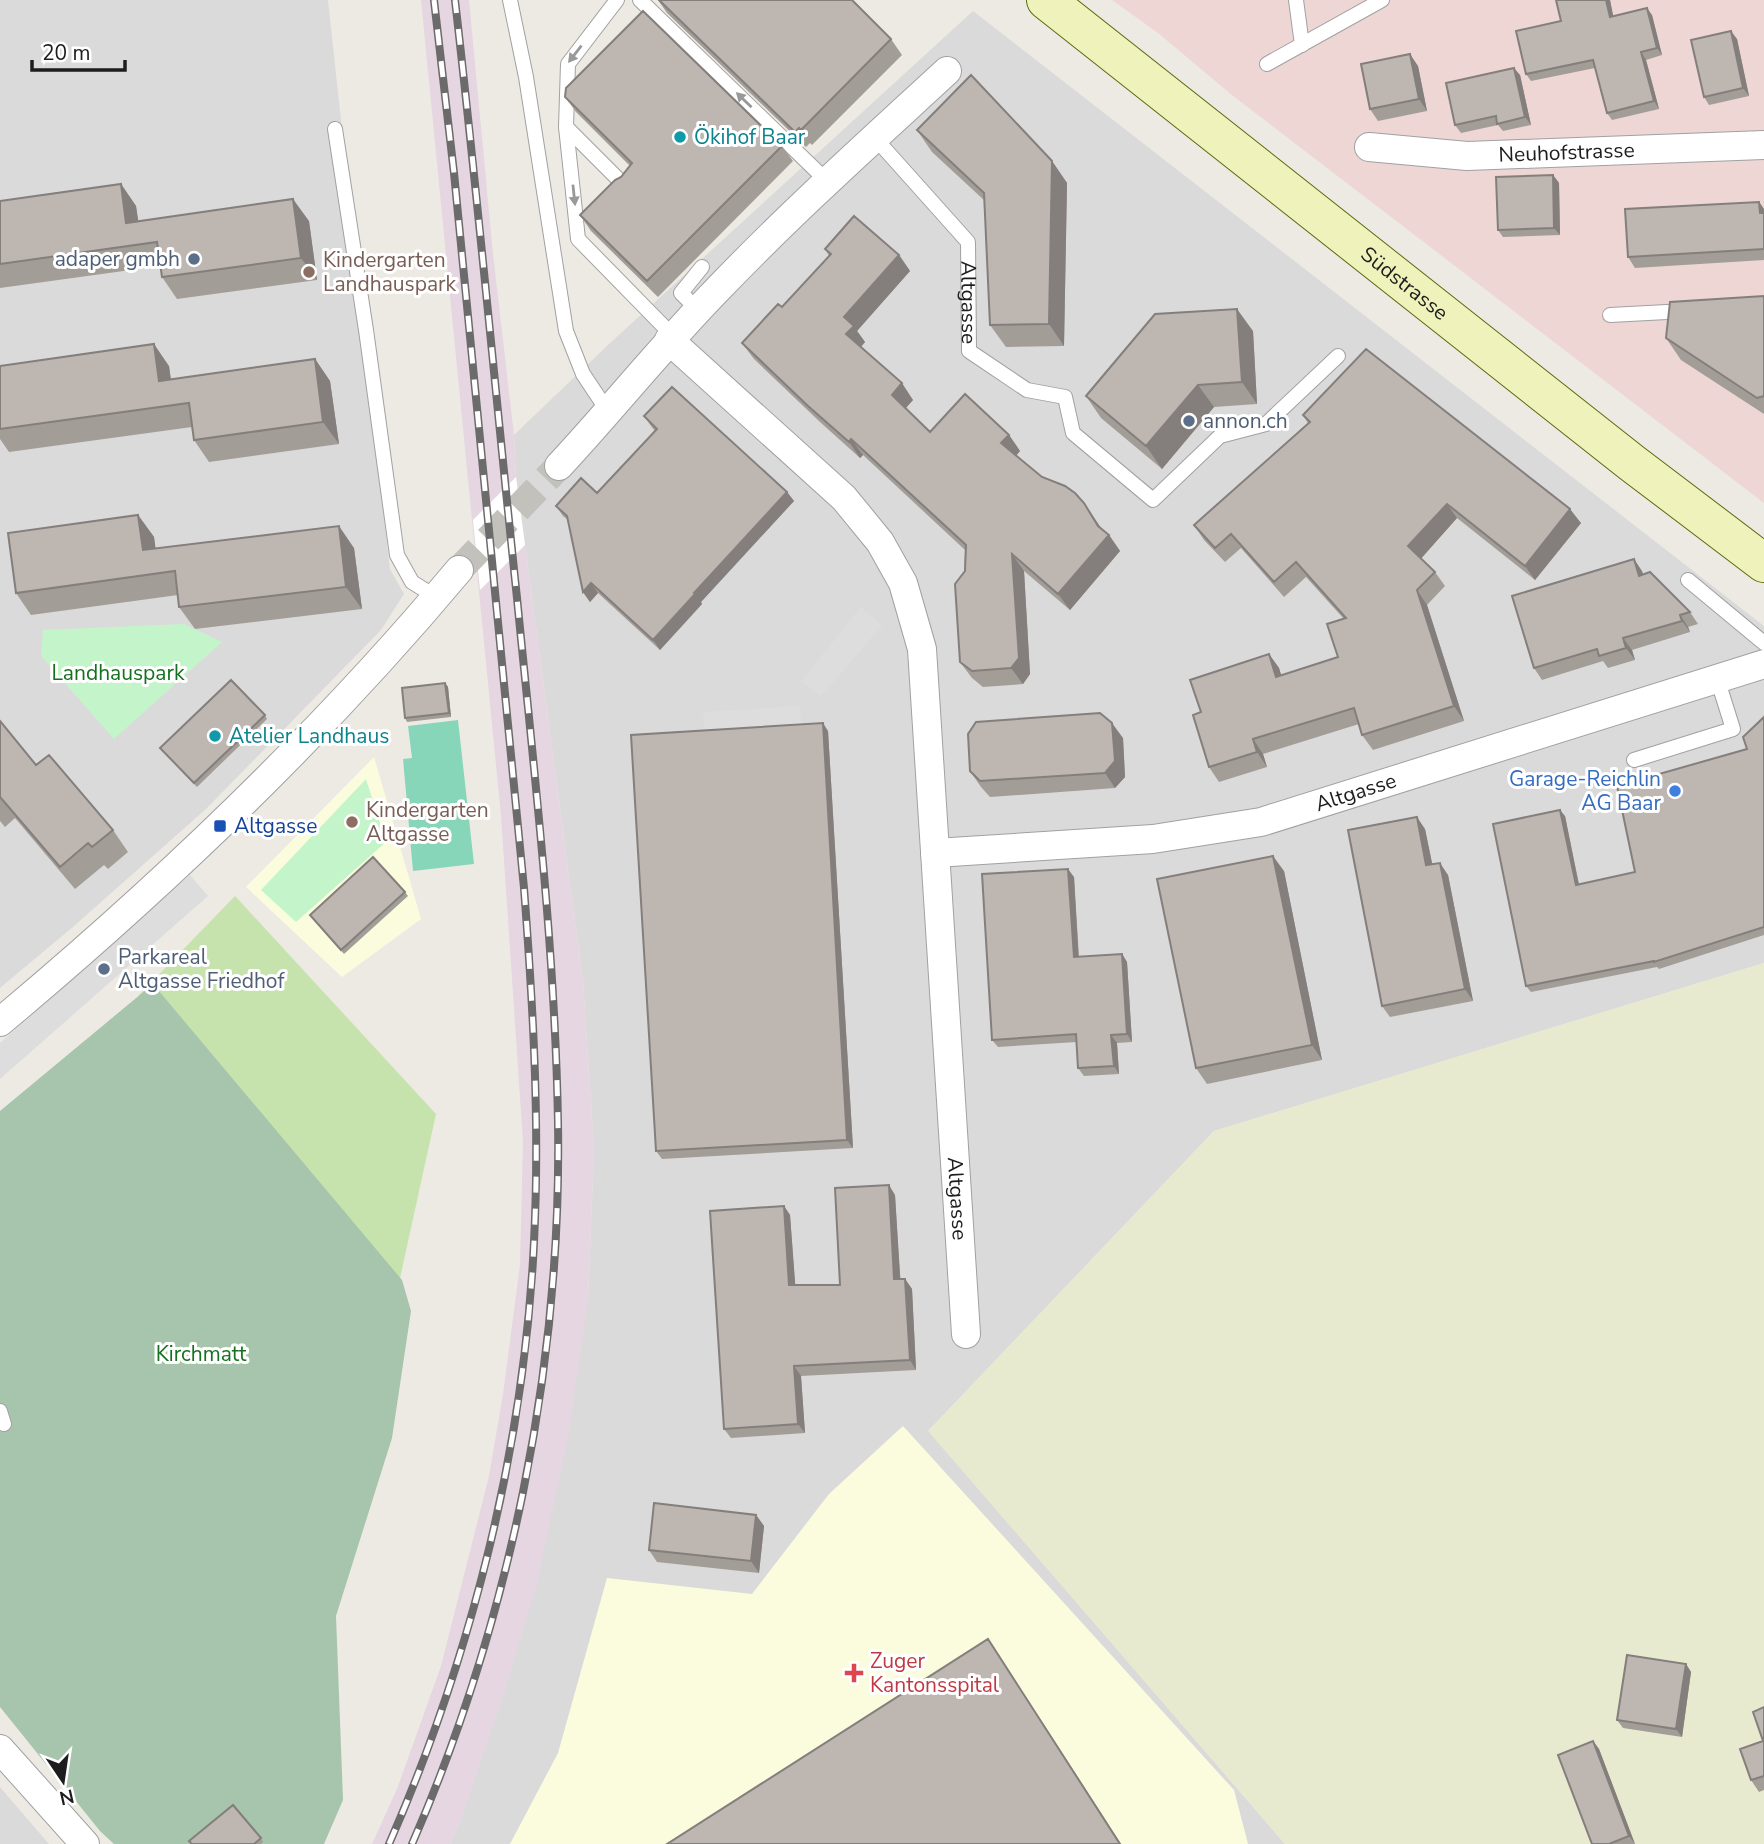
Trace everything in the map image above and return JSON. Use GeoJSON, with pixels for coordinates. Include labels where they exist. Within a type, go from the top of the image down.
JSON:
{"type":"FeatureCollection","features":[{"type":"Feature","properties":{"kind":"main road","name":"Südstrasse"},"geometry":{"type":"LineString","coordinates":[[1046,0],[1621,454],[1764,563]]}},
{"type":"Feature","properties":{"kind":"street"},"geometry":{"type":"LineString","coordinates":[[559,466],[698,310],[828,181],[947,71]]}},
{"type":"Feature","properties":{"kind":"street","name":"Neuhofstrasse"},"geometry":{"type":"LineString","coordinates":[[1369,147],[1467,156],[1764,145]]}},
{"type":"Feature","properties":{"kind":"street","name":"Altgasse"},"geometry":{"type":"LineString","coordinates":[[671,338],[844,498],[880,542],[903,583],[922,649],[966,1334]]}},
{"type":"Feature","properties":{"kind":"street"},"geometry":{"type":"LineString","coordinates":[[0,1022],[86,949],[220,826],[359,687],[459,570]]}},
{"type":"Feature","properties":{"kind":"street","name":"Altgasse"},"geometry":{"type":"LineString","coordinates":[[935,853],[1153,839],[1261,822],[1764,664]]}},
{"type":"Feature","properties":{"kind":"street"},"geometry":{"type":"LineString","coordinates":[[0,1749],[85,1844]]}},
{"type":"Feature","properties":{"kind":"lane"},"geometry":{"type":"LineString","coordinates":[[510,0],[526,77],[566,331],[583,374],[609,413]]}},
{"type":"Feature","properties":{"kind":"lane"},"geometry":{"type":"LineString","coordinates":[[617,0],[568,64],[566,127],[578,239],[671,338]]}},
{"type":"Feature","properties":{"kind":"lane"},"geometry":{"type":"LineString","coordinates":[[640,0],[828,181]]}},
{"type":"Feature","properties":{"kind":"lane"},"geometry":{"type":"LineString","coordinates":[[1296,0],[1302,45]]}},
{"type":"Feature","properties":{"kind":"lane"},"geometry":{"type":"LineString","coordinates":[[1267,64],[1381,0]]}},
{"type":"Feature","properties":{"kind":"lane"},"geometry":{"type":"LineString","coordinates":[[566,127],[625,186]]}},
{"type":"Feature","properties":{"kind":"lane"},"geometry":{"type":"LineString","coordinates":[[335,130],[397,555],[412,582],[436,597]]}},
{"type":"Feature","properties":{"kind":"lane","name":"Altgasse"},"geometry":{"type":"LineString","coordinates":[[875,138],[968,242],[970,351],[1027,390],[1065,397],[1073,433],[1153,500],[1220,436],[1266,424],[1338,356]]}},
{"type":"Feature","properties":{"kind":"lane"},"geometry":{"type":"LineString","coordinates":[[698,310],[681,293],[702,267]]}},
{"type":"Feature","properties":{"kind":"lane"},"geometry":{"type":"LineString","coordinates":[[1610,315],[1700,310]]}},
{"type":"Feature","properties":{"kind":"lane"},"geometry":{"type":"LineString","coordinates":[[1688,580],[1764,643]]}},
{"type":"Feature","properties":{"kind":"lane"},"geometry":{"type":"LineString","coordinates":[[1634,760],[1733,729],[1717,678]]}},
{"type":"Feature","properties":{"kind":"shaded area"},"geometry":{"type":"Polygon","coordinates":[[[0,0],[328,0],[390,569],[404,594],[381,630],[206,809],[0,988],[0,0]]]}},
{"type":"Feature","properties":{"kind":"shaded area"},"geometry":{"type":"Polygon","coordinates":[[[421,0],[469,0],[493,254],[514,435],[516,477],[583,982],[594,1149],[588,1300],[568,1437],[536,1587],[505,1691],[462,1817],[450,1844],[372,1844],[397,1789],[441,1666],[489,1476],[520,1265],[523,1142],[501,816],[421,0]]]}},
{"type":"Feature","properties":{"kind":"shaded area"},"geometry":{"type":"Polygon","coordinates":[[[1112,0],[1764,0],[1764,503],[1232,95],[1158,33],[1112,0]]]}},
{"type":"Feature","properties":{"kind":"shaded area"},"geometry":{"type":"Polygon","coordinates":[[[973,11],[1764,626],[1764,963],[1214,1131],[929,1430],[1285,1844],[450,1844],[462,1817],[588,1300],[594,1149],[583,982],[516,477],[514,435],[609,344],[973,11]]]}},
{"type":"Feature","properties":{"kind":"shaded area"},"geometry":{"type":"Polygon","coordinates":[[[861,607],[882,626],[821,696],[801,681],[861,607]]]}},
{"type":"Feature","properties":{"kind":"shaded area"},"geometry":{"type":"Polygon","coordinates":[[[800,706],[802,728],[705,733],[703,712],[800,706]]]}},
{"type":"Feature","properties":{"kind":"shaded area","name":"Kindergarten Altgasse"},"geometry":{"type":"Polygon","coordinates":[[[374,757],[421,919],[342,977],[246,887],[374,757]]]}},
{"type":"Feature","properties":{"kind":"shaded area","name":"Parkareal Altgasse Friedhof"},"geometry":{"type":"Polygon","coordinates":[[[190,875],[208,896],[0,1079],[0,1043],[190,875]]]}},
{"type":"Feature","properties":{"kind":"shaded area"},"geometry":{"type":"Polygon","coordinates":[[[1764,963],[1764,1844],[1285,1844],[928,1431],[1214,1131],[1764,963]]]}},
{"type":"Feature","properties":{"kind":"shaded area","name":"Zuger Kantonsspital"},"geometry":{"type":"Polygon","coordinates":[[[903,1426],[1234,1790],[1248,1844],[510,1844],[558,1753],[607,1578],[752,1594],[829,1494],[903,1426]]]}},
{"type":"Feature","properties":{"kind":"shaded area"},"geometry":{"type":"Polygon","coordinates":[[[0,1787],[49,1844],[0,1844],[0,1787]]]}},
{"type":"Feature","properties":{"kind":"green space","name":"Landhauspark"},"geometry":{"type":"Polygon","coordinates":[[[184,624],[222,642],[114,739],[41,656],[43,630],[184,624]]]}},
{"type":"Feature","properties":{"kind":"green space"},"geometry":{"type":"Polygon","coordinates":[[[458,720],[474,864],[413,871],[403,759],[412,758],[408,726],[458,720]]]}},
{"type":"Feature","properties":{"kind":"green space"},"geometry":{"type":"Polygon","coordinates":[[[366,779],[386,842],[296,922],[261,890],[366,779]]]}},
{"type":"Feature","properties":{"kind":"green space"},"geometry":{"type":"Polygon","coordinates":[[[235,896],[436,1114],[395,1301],[139,995],[235,896]]]}},
{"type":"Feature","properties":{"kind":"green space","name":"Kirchmatt"},"geometry":{"type":"Polygon","coordinates":[[[153,984],[402,1280],[411,1311],[392,1438],[336,1616],[343,1800],[324,1844],[114,1844],[100,1831],[0,1707],[0,1111],[153,984]]]}},
{"type":"Feature","properties":{"kind":"pier"},"geometry":{"type":"Polygon","coordinates":[[[516,477],[525,545],[480,590],[473,520],[516,477]]]}},
{"type":"Feature","properties":{"kind":"building"},"geometry":{"type":"Polygon","coordinates":[[[659,0],[852,0],[891,39],[801,130],[799,128],[795,132],[659,0]]]}},
{"type":"Feature","properties":{"kind":"building"},"geometry":{"type":"Polygon","coordinates":[[[1556,0],[1606,0],[1610,17],[1647,8],[1657,48],[1641,52],[1654,101],[1607,113],[1593,60],[1526,74],[1516,31],[1561,21],[1556,0]]]}},
{"type":"Feature","properties":{"kind":"building","name":"Ökihof Baar"},"geometry":{"type":"Polygon","coordinates":[[[643,11],[782,146],[647,281],[580,215],[621,177],[632,163],[565,97],[566,88],[643,11]]]}},
{"type":"Feature","properties":{"kind":"building"},"geometry":{"type":"Polygon","coordinates":[[[1731,31],[1743,88],[1704,97],[1691,40],[1731,31]]]}},
{"type":"Feature","properties":{"kind":"building"},"geometry":{"type":"Polygon","coordinates":[[[1410,54],[1419,99],[1370,109],[1361,64],[1410,54]]]}},
{"type":"Feature","properties":{"kind":"building"},"geometry":{"type":"Polygon","coordinates":[[[1514,68],[1525,117],[1497,124],[1496,116],[1455,125],[1446,83],[1514,68]]]}},
{"type":"Feature","properties":{"kind":"building"},"geometry":{"type":"Polygon","coordinates":[[[971,75],[1052,161],[1049,324],[990,325],[984,193],[917,130],[971,75]]]}},
{"type":"Feature","properties":{"kind":"building"},"geometry":{"type":"Polygon","coordinates":[[[1553,175],[1554,228],[1498,230],[1496,177],[1553,175]]]}},
{"type":"Feature","properties":{"kind":"building"},"geometry":{"type":"Polygon","coordinates":[[[121,184],[126,223],[293,199],[301,258],[162,277],[157,242],[0,264],[0,201],[121,184]]]}},
{"type":"Feature","properties":{"kind":"building"},"geometry":{"type":"Polygon","coordinates":[[[1759,202],[1760,213],[1764,213],[1764,249],[1628,257],[1625,209],[1759,202]]]}},
{"type":"Feature","properties":{"kind":"building"},"geometry":{"type":"Polygon","coordinates":[[[854,216],[899,255],[844,317],[854,326],[846,334],[902,383],[892,395],[930,432],[965,394],[1009,435],[1001,443],[1042,477],[1075,493],[1098,526],[1109,535],[1058,594],[1012,554],[1019,658],[1011,668],[972,671],[960,662],[955,584],[965,571],[966,545],[851,439],[849,442],[808,406],[742,343],[778,304],[782,307],[831,254],[825,249],[854,216]]]}},
{"type":"Feature","properties":{"kind":"building"},"geometry":{"type":"Polygon","coordinates":[[[1764,296],[1764,396],[1757,398],[1666,338],[1670,302],[1764,296]]]}},
{"type":"Feature","properties":{"kind":"building"},"geometry":{"type":"Polygon","coordinates":[[[1237,309],[1242,382],[1198,385],[1146,446],[1086,396],[1155,314],[1237,309]]]}},
{"type":"Feature","properties":{"kind":"building"},"geometry":{"type":"Polygon","coordinates":[[[154,344],[159,381],[315,359],[323,422],[194,440],[189,403],[0,429],[0,366],[154,344]]]}},
{"type":"Feature","properties":{"kind":"building"},"geometry":{"type":"Polygon","coordinates":[[[1366,349],[1570,509],[1525,566],[1447,504],[1408,546],[1435,572],[1417,590],[1454,706],[1362,735],[1354,708],[1253,739],[1257,752],[1209,767],[1193,715],[1201,712],[1190,680],[1269,654],[1276,677],[1338,657],[1327,624],[1346,618],[1296,562],[1274,582],[1231,534],[1215,548],[1194,525],[1310,422],[1303,415],[1366,349]]]}},
{"type":"Feature","properties":{"kind":"building"},"geometry":{"type":"Polygon","coordinates":[[[672,387],[787,492],[653,640],[591,583],[583,592],[567,516],[556,506],[581,478],[597,493],[657,429],[644,416],[672,387]]]}},
{"type":"Feature","properties":{"kind":"building"},"geometry":{"type":"Polygon","coordinates":[[[138,515],[143,550],[339,526],[346,587],[179,607],[175,571],[16,593],[8,533],[138,515]]]}},
{"type":"Feature","properties":{"kind":"building"},"geometry":{"type":"Polygon","coordinates":[[[1634,559],[1639,576],[1650,572],[1690,612],[1680,615],[1682,621],[1623,638],[1626,648],[1599,656],[1597,649],[1534,668],[1512,596],[1634,559]]]}},
{"type":"Feature","properties":{"kind":"building","name":"Atelier Landhaus"},"geometry":{"type":"Polygon","coordinates":[[[231,680],[265,715],[194,783],[160,748],[231,680]]]}},
{"type":"Feature","properties":{"kind":"building"},"geometry":{"type":"Polygon","coordinates":[[[445,683],[449,713],[405,718],[402,688],[445,683]]]}},
{"type":"Feature","properties":{"kind":"building"},"geometry":{"type":"Polygon","coordinates":[[[1100,713],[1112,723],[1115,761],[1105,773],[980,781],[970,771],[968,734],[976,722],[1100,713]]]}},
{"type":"Feature","properties":{"kind":"building"},"geometry":{"type":"Polygon","coordinates":[[[1764,717],[1764,927],[1654,962],[1526,986],[1493,824],[1560,810],[1576,885],[1635,872],[1617,786],[1747,749],[1743,737],[1764,717]]]}},
{"type":"Feature","properties":{"kind":"building"},"geometry":{"type":"Polygon","coordinates":[[[0,721],[36,765],[49,755],[113,830],[92,847],[88,843],[60,867],[0,797],[0,721]]]}},
{"type":"Feature","properties":{"kind":"building"},"geometry":{"type":"Polygon","coordinates":[[[823,723],[847,1140],[656,1151],[631,735],[823,723]]]}},
{"type":"Feature","properties":{"kind":"building"},"geometry":{"type":"Polygon","coordinates":[[[1417,817],[1426,865],[1440,863],[1465,989],[1382,1006],[1348,830],[1417,817]]]}},
{"type":"Feature","properties":{"kind":"building"},"geometry":{"type":"Polygon","coordinates":[[[1273,856],[1312,1045],[1196,1068],[1157,879],[1273,856]]]}},
{"type":"Feature","properties":{"kind":"building","name":"Kindergarten Altgasse"},"geometry":{"type":"Polygon","coordinates":[[[373,857],[405,892],[341,950],[310,915],[373,857]]]}},
{"type":"Feature","properties":{"kind":"building"},"geometry":{"type":"Polygon","coordinates":[[[1068,869],[1074,957],[1122,954],[1127,1034],[1111,1035],[1114,1066],[1078,1068],[1076,1034],[992,1040],[982,874],[1068,869]]]}},
{"type":"Feature","properties":{"kind":"building"},"geometry":{"type":"Polygon","coordinates":[[[889,1185],[894,1279],[905,1279],[910,1360],[794,1366],[798,1424],[724,1429],[710,1211],[784,1206],[789,1285],[840,1285],[835,1188],[889,1185]]]}},
{"type":"Feature","properties":{"kind":"building"},"geometry":{"type":"Polygon","coordinates":[[[654,1503],[756,1515],[751,1561],[649,1550],[654,1503]]]}},
{"type":"Feature","properties":{"kind":"building"},"geometry":{"type":"Polygon","coordinates":[[[988,1639],[1120,1844],[667,1844],[988,1639]]]}},
{"type":"Feature","properties":{"kind":"building"},"geometry":{"type":"Polygon","coordinates":[[[1627,1655],[1686,1664],[1676,1729],[1617,1720],[1627,1655]]]}},
{"type":"Feature","properties":{"kind":"building"},"geometry":{"type":"Polygon","coordinates":[[[1764,1707],[1764,1776],[1751,1780],[1740,1749],[1763,1741],[1753,1712],[1764,1707]]]}},
{"type":"Feature","properties":{"kind":"building"},"geometry":{"type":"Polygon","coordinates":[[[1593,1741],[1629,1836],[1609,1844],[1592,1844],[1558,1755],[1593,1741]]]}},
{"type":"Feature","properties":{"kind":"building"},"geometry":{"type":"Polygon","coordinates":[[[233,1805],[261,1838],[254,1844],[192,1844],[189,1841],[233,1805]]]}},
{"type":"Feature","properties":{"kind":"tunnel"},"geometry":{"type":"LineString","coordinates":[[459,570],[559,466]]}},
{"type":"Feature","properties":{"kind":"railway"},"geometry":{"type":"LineString","coordinates":[[389,1844],[445,1699],[469,1625],[489,1549],[519,1396],[528,1319],[536,1197],[535,1065],[524,888],[454,173],[434,0]]}},
{"type":"Feature","properties":{"kind":"railway"},"geometry":{"type":"LineString","coordinates":[[412,1844],[447,1759],[477,1671],[502,1582],[523,1491],[551,1307],[557,1214],[556,1056],[543,860],[455,0]]}},
{"type":"Feature","properties":{"kind":"place","name":"Ökihof Baar"},"geometry":{"type":"Point","coordinates":[680,137]}},
{"type":"Feature","properties":{"kind":"place","name":"adaper gmbh"},"geometry":{"type":"Point","coordinates":[194,259]}},
{"type":"Feature","properties":{"kind":"place","name":"Kindergarten Landhauspark"},"geometry":{"type":"Point","coordinates":[309,272]}},
{"type":"Feature","properties":{"kind":"place","name":"annon.ch"},"geometry":{"type":"Point","coordinates":[1189,421]}},
{"type":"Feature","properties":{"kind":"place","name":"Atelier Landhaus"},"geometry":{"type":"Point","coordinates":[215,736]}},
{"type":"Feature","properties":{"kind":"place","name":"Garage-Reichlin AG Baar"},"geometry":{"type":"Point","coordinates":[1675,791]}},
{"type":"Feature","properties":{"kind":"place","name":"Kindergarten Altgasse"},"geometry":{"type":"Point","coordinates":[352,822]}},
{"type":"Feature","properties":{"kind":"place","name":"Altgasse"},"geometry":{"type":"Point","coordinates":[220,826]}},
{"type":"Feature","properties":{"kind":"place","name":"Parkareal Altgasse Friedhof"},"geometry":{"type":"Point","coordinates":[104,969]}},
{"type":"Feature","properties":{"kind":"place","name":"Zuger Kantonsspital"},"geometry":{"type":"Point","coordinates":[854,1673]}}]}
